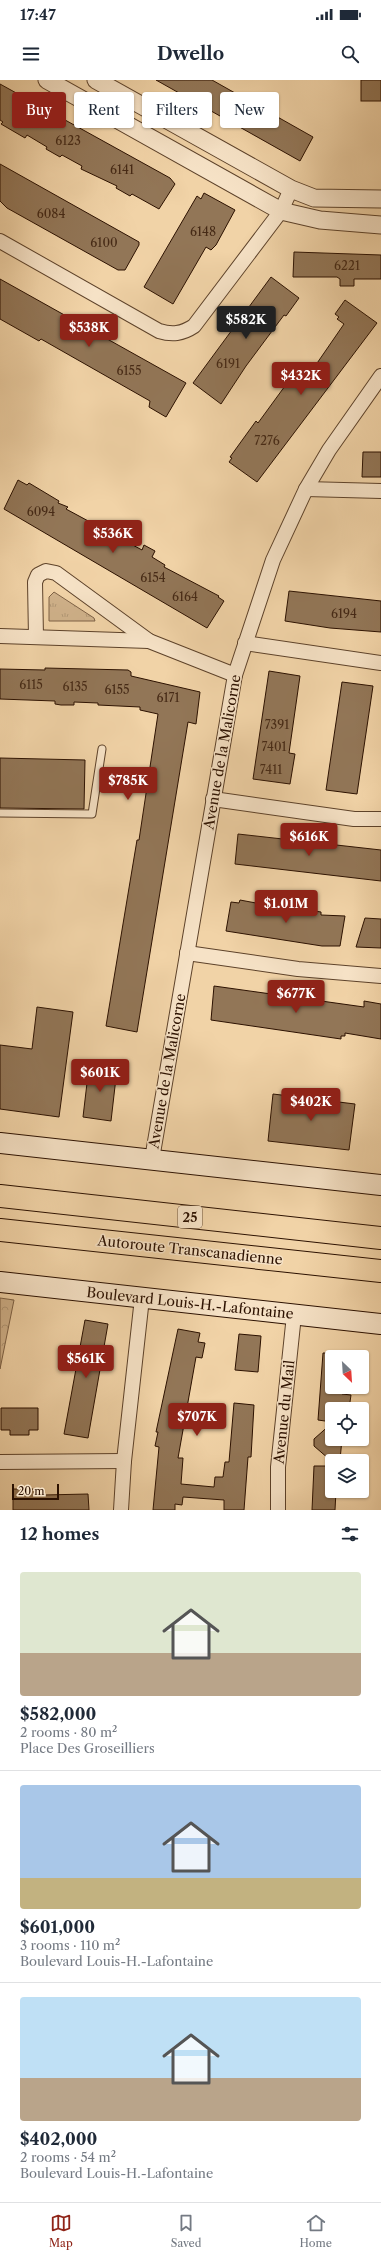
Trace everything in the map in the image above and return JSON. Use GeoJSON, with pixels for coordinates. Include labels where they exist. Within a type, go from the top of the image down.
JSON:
{"type":"FeatureCollection","features":[{"type":"Feature","properties":{"kind":"highway","name":"25"},"geometry":{"type":"LineString","coordinates":[[0,1196],[381,1238]]}},
{"type":"Feature","properties":{"kind":"highway","name":"Autoroute Transcanadienne"},"geometry":{"type":"LineString","coordinates":[[0,1230],[381,1271]]}},
{"type":"Feature","properties":{"kind":"main road"},"geometry":{"type":"LineString","coordinates":[[0,1143],[381,1185]]}},
{"type":"Feature","properties":{"kind":"main road","name":"Boulevard Louis-H.-Lafontaine"},"geometry":{"type":"LineString","coordinates":[[0,1282],[381,1324]]}},
{"type":"Feature","properties":{"kind":"street"},"geometry":{"type":"LineString","coordinates":[[46,80],[281,212],[320,220],[381,225]]}},
{"type":"Feature","properties":{"kind":"street"},"geometry":{"type":"LineString","coordinates":[[96,80],[291,189],[314,198],[381,199]]}},
{"type":"Feature","properties":{"kind":"street"},"geometry":{"type":"LineString","coordinates":[[0,241],[158,331],[173,334],[180,333],[194,326],[281,212],[291,189]]}},
{"type":"Feature","properties":{"kind":"street","name":"Avenue de la Malicorne"},"geometry":{"type":"LineString","coordinates":[[152,1159],[235,675],[244,643],[273,560],[306,489],[329,450],[377,387],[381,376]]}},
{"type":"Feature","properties":{"kind":"street"},"geometry":{"type":"LineString","coordinates":[[306,489],[381,491]]}},
{"type":"Feature","properties":{"kind":"street"},"geometry":{"type":"LineString","coordinates":[[36,637],[35,582],[38,574],[46,571],[56,574],[149,641],[235,675]]}},
{"type":"Feature","properties":{"kind":"street"},"geometry":{"type":"LineString","coordinates":[[0,636],[149,641]]}},
{"type":"Feature","properties":{"kind":"street"},"geometry":{"type":"LineString","coordinates":[[244,643],[381,663]]}},
{"type":"Feature","properties":{"kind":"street"},"geometry":{"type":"LineString","coordinates":[[213,799],[354,819],[381,819],[381,816]]}},
{"type":"Feature","properties":{"kind":"street"},"geometry":{"type":"LineString","coordinates":[[187,952],[298,969],[381,976]]}},
{"type":"Feature","properties":{"kind":"street"},"geometry":{"type":"LineString","coordinates":[[121,1510],[124,1461],[142,1298]]}},
{"type":"Feature","properties":{"kind":"street","name":"Avenue du Mail"},"geometry":{"type":"LineString","coordinates":[[278,1510],[278,1467],[294,1315]]}},
{"type":"Feature","properties":{"kind":"street"},"geometry":{"type":"LineString","coordinates":[[0,1462],[124,1461]]}},
{"type":"Feature","properties":{"kind":"lane"},"geometry":{"type":"LineString","coordinates":[[0,813],[92,814],[102,749]]}},
{"type":"Feature","properties":{"kind":"green space"},"geometry":{"type":"Polygon","coordinates":[[[54,592],[94,618],[95,621],[49,621],[49,597],[54,592]]]}},
{"type":"Feature","properties":{"kind":"green space"},"geometry":{"type":"Polygon","coordinates":[[[0,1298],[14,1300],[0,1369],[0,1298]]]}},
{"type":"Feature","properties":{"kind":"building"},"geometry":{"type":"Polygon","coordinates":[[[156,80],[212,80],[233,92],[220,92],[220,116],[212,112],[212,92],[177,92],[156,80]]]}},
{"type":"Feature","properties":{"kind":"building"},"geometry":{"type":"Polygon","coordinates":[[[361,80],[381,80],[381,101],[361,101],[361,80]]]}},
{"type":"Feature","properties":{"kind":"building"},"geometry":{"type":"Polygon","coordinates":[[[0,84],[14,92],[12,92],[12,128],[66,128],[66,120],[74,125],[74,128],[80,128],[170,178],[175,184],[159,209],[132,194],[130,196],[116,188],[117,186],[81,169],[82,166],[62,155],[60,157],[27,135],[25,138],[1,124],[3,122],[0,120],[0,84]]]}},
{"type":"Feature","properties":{"kind":"building"},"geometry":{"type":"Polygon","coordinates":[[[279,118],[313,137],[300,161],[241,128],[279,128],[279,118]]]}},
{"type":"Feature","properties":{"kind":"building"},"geometry":{"type":"Polygon","coordinates":[[[0,164],[139,242],[139,245],[125,270],[118,270],[7,208],[0,201],[0,164]]]}},
{"type":"Feature","properties":{"kind":"building"},"geometry":{"type":"Polygon","coordinates":[[[204,193],[235,210],[216,245],[211,250],[206,247],[173,304],[144,287],[197,196],[201,199],[204,193]]]}},
{"type":"Feature","properties":{"kind":"building"},"geometry":{"type":"Polygon","coordinates":[[[294,252],[381,255],[381,279],[354,279],[354,286],[340,286],[340,279],[337,277],[293,277],[294,252]]]}},
{"type":"Feature","properties":{"kind":"building"},"geometry":{"type":"Polygon","coordinates":[[[271,277],[299,298],[286,316],[284,315],[246,366],[221,404],[193,383],[271,277]]]}},
{"type":"Feature","properties":{"kind":"building"},"geometry":{"type":"Polygon","coordinates":[[[0,279],[186,383],[166,417],[149,407],[150,401],[41,339],[39,341],[0,319],[0,279]]]}},
{"type":"Feature","properties":{"kind":"building"},"geometry":{"type":"Polygon","coordinates":[[[345,300],[377,323],[257,482],[229,462],[232,458],[230,457],[256,421],[258,423],[301,364],[303,365],[305,363],[313,369],[344,324],[337,319],[339,317],[335,314],[345,300]]]}},
{"type":"Feature","properties":{"kind":"building"},"geometry":{"type":"Polygon","coordinates":[[[363,452],[381,452],[381,477],[362,477],[363,452]]]}},
{"type":"Feature","properties":{"kind":"building"},"geometry":{"type":"Polygon","coordinates":[[[18,480],[27,485],[29,483],[59,501],[58,503],[68,507],[66,509],[142,550],[144,545],[155,551],[152,557],[165,565],[164,567],[219,596],[218,597],[224,601],[207,628],[4,509],[18,480]]]}},
{"type":"Feature","properties":{"kind":"building"},"geometry":{"type":"Polygon","coordinates":[[[289,591],[381,601],[381,632],[330,628],[285,621],[289,591]]]}},
{"type":"Feature","properties":{"kind":"building"},"geometry":{"type":"Polygon","coordinates":[[[45,668],[128,670],[131,672],[131,676],[200,692],[196,724],[188,722],[137,1032],[106,1026],[137,840],[139,840],[158,714],[140,710],[140,707],[98,705],[98,703],[74,702],[74,705],[61,705],[55,704],[55,701],[0,699],[0,669],[45,670],[45,668]]]}},
{"type":"Feature","properties":{"kind":"building"},"geometry":{"type":"Polygon","coordinates":[[[269,671],[300,676],[289,753],[295,754],[290,784],[253,779],[269,671]]]}},
{"type":"Feature","properties":{"kind":"building"},"geometry":{"type":"Polygon","coordinates":[[[342,682],[373,686],[357,794],[326,790],[342,682]]]}},
{"type":"Feature","properties":{"kind":"building"},"geometry":{"type":"Polygon","coordinates":[[[0,758],[85,760],[84,809],[0,808],[0,758]]]}},
{"type":"Feature","properties":{"kind":"building"},"geometry":{"type":"Polygon","coordinates":[[[238,834],[381,850],[381,881],[235,864],[238,834]]]}},
{"type":"Feature","properties":{"kind":"building"},"geometry":{"type":"Polygon","coordinates":[[[240,900],[293,910],[294,908],[321,912],[321,915],[345,916],[340,946],[322,946],[226,931],[231,902],[239,903],[240,900]]]}},
{"type":"Feature","properties":{"kind":"building"},"geometry":{"type":"Polygon","coordinates":[[[365,918],[381,919],[381,948],[356,947],[365,918]]]}},
{"type":"Feature","properties":{"kind":"building"},"geometry":{"type":"Polygon","coordinates":[[[214,986],[364,1007],[364,1001],[381,1004],[381,1039],[345,1033],[345,1036],[341,1036],[341,1039],[211,1020],[214,986]]]}},
{"type":"Feature","properties":{"kind":"building"},"geometry":{"type":"Polygon","coordinates":[[[37,1007],[73,1012],[59,1117],[0,1109],[0,1045],[32,1049],[37,1007]]]}},
{"type":"Feature","properties":{"kind":"building"},"geometry":{"type":"Polygon","coordinates":[[[89,1066],[117,1069],[111,1121],[83,1117],[89,1066]]]}},
{"type":"Feature","properties":{"kind":"building"},"geometry":{"type":"Polygon","coordinates":[[[273,1094],[355,1104],[349,1150],[268,1141],[273,1094]]]}},
{"type":"Feature","properties":{"kind":"building"},"geometry":{"type":"Polygon","coordinates":[[[85,1320],[108,1324],[88,1438],[64,1434],[85,1320]]]}},
{"type":"Feature","properties":{"kind":"building"},"geometry":{"type":"Polygon","coordinates":[[[178,1329],[200,1333],[198,1342],[205,1343],[202,1358],[196,1357],[178,1458],[183,1458],[181,1484],[214,1487],[215,1477],[223,1477],[225,1462],[229,1462],[234,1403],[254,1405],[251,1457],[248,1457],[244,1510],[224,1510],[224,1500],[183,1497],[182,1505],[175,1504],[175,1510],[153,1510],[159,1447],[155,1446],[158,1432],[156,1432],[178,1329]]]}},
{"type":"Feature","properties":{"kind":"building"},"geometry":{"type":"Polygon","coordinates":[[[239,1334],[261,1336],[258,1372],[235,1370],[239,1334]]]}},
{"type":"Feature","properties":{"kind":"building"},"geometry":{"type":"Polygon","coordinates":[[[323,1353],[325,1353],[325,1394],[351,1395],[350,1402],[325,1402],[325,1421],[318,1420],[323,1353]]]}},
{"type":"Feature","properties":{"kind":"building"},"geometry":{"type":"Polygon","coordinates":[[[1,1408],[38,1408],[38,1430],[29,1430],[29,1435],[10,1435],[10,1430],[1,1430],[1,1408]]]}},
{"type":"Feature","properties":{"kind":"building"},"geometry":{"type":"Polygon","coordinates":[[[325,1429],[325,1446],[341,1446],[341,1454],[325,1454],[325,1456],[314,1446],[314,1439],[325,1429]]]}},
{"type":"Feature","properties":{"kind":"building"},"geometry":{"type":"Polygon","coordinates":[[[314,1466],[325,1466],[325,1498],[336,1498],[335,1510],[312,1510],[314,1466]]]}},
{"type":"Feature","properties":{"kind":"building"},"geometry":{"type":"Polygon","coordinates":[[[13,1489],[42,1489],[43,1495],[88,1494],[89,1510],[13,1510],[13,1489]]]}}]}
